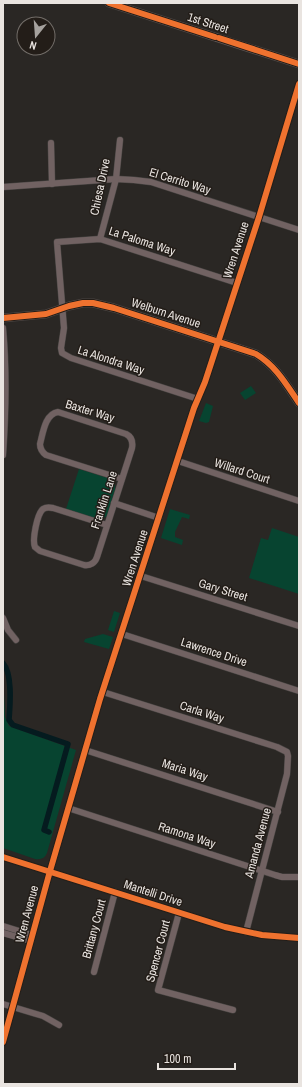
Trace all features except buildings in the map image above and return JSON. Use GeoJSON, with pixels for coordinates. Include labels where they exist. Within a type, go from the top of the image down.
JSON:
{"type":"FeatureCollection","features":[{"type":"Feature","properties":{"kind":"main road","name":"1st Street"},"geometry":{"type":"LineString","coordinates":[[110,3],[299,64]]}},
{"type":"Feature","properties":{"kind":"main road","name":"Welburn Avenue"},"geometry":{"type":"LineString","coordinates":[[3,318],[46,314],[83,303],[103,305],[249,352],[262,358],[278,372],[299,403]]}},
{"type":"Feature","properties":{"kind":"street","name":"Wren Avenue"},"geometry":{"type":"LineString","coordinates":[[3,1042],[85,750],[140,576],[259,217],[299,84]]}},
{"type":"Feature","properties":{"kind":"street","name":"Chiesa Drive"},"geometry":{"type":"LineString","coordinates":[[100,239],[116,179],[120,140]]}},
{"type":"Feature","properties":{"kind":"street"},"geometry":{"type":"LineString","coordinates":[[51,142],[52,184]]}},
{"type":"Feature","properties":{"kind":"street","name":"El Cerrito Way"},"geometry":{"type":"LineString","coordinates":[[3,187],[116,179],[151,182],[299,230]]}},
{"type":"Feature","properties":{"kind":"street","name":"La Paloma Way"},"geometry":{"type":"LineString","coordinates":[[62,308],[57,242],[100,239],[237,283]]}},
{"type":"Feature","properties":{"kind":"street","name":"La Alondra Way"},"geometry":{"type":"LineString","coordinates":[[62,308],[64,328],[61,351],[67,357],[198,399]]}},
{"type":"Feature","properties":{"kind":"street"},"geometry":{"type":"LineString","coordinates":[[3,328],[6,368],[6,420],[3,455]]}},
{"type":"Feature","properties":{"kind":"street","name":"Baxter Way"},"geometry":{"type":"LineString","coordinates":[[122,479],[49,456],[41,450],[40,444],[48,420],[51,414],[55,413],[62,413],[126,434],[132,440]]}},
{"type":"Feature","properties":{"kind":"street","name":"Franklin Lane"},"geometry":{"type":"LineString","coordinates":[[107,525],[53,508],[46,508],[39,515],[33,538],[34,545],[38,550],[47,553],[86,565],[92,564],[96,559],[122,479],[132,446],[132,440]]}},
{"type":"Feature","properties":{"kind":"street","name":"Willard Court"},"geometry":{"type":"LineString","coordinates":[[178,461],[299,501]]}},
{"type":"Feature","properties":{"kind":"street"},"geometry":{"type":"LineString","coordinates":[[114,503],[159,518]]}},
{"type":"Feature","properties":{"kind":"street","name":"Gary Street"},"geometry":{"type":"LineString","coordinates":[[140,576],[299,626]]}},
{"type":"Feature","properties":{"kind":"street"},"geometry":{"type":"LineString","coordinates":[[3,618],[8,630],[16,640]]}},
{"type":"Feature","properties":{"kind":"street","name":"Lawrence Drive"},"geometry":{"type":"LineString","coordinates":[[122,634],[299,691]]}},
{"type":"Feature","properties":{"kind":"street","name":"Carla Way"},"geometry":{"type":"LineString","coordinates":[[103,692],[277,747],[287,752],[288,760]]}},
{"type":"Feature","properties":{"kind":"street","name":"Maria Way"},"geometry":{"type":"LineString","coordinates":[[85,750],[278,812]]}},
{"type":"Feature","properties":{"kind":"street","name":"Amanda Avenue"},"geometry":{"type":"LineString","coordinates":[[246,932],[261,871],[278,812],[287,774],[288,760]]}},
{"type":"Feature","properties":{"kind":"street","name":"Ramona Way"},"geometry":{"type":"LineString","coordinates":[[68,808],[261,871],[282,877],[299,877]]}},
{"type":"Feature","properties":{"kind":"street","name":"Mantelli Drive"},"geometry":{"type":"LineString","coordinates":[[3,857],[213,924],[269,936],[299,938]]}},
{"type":"Feature","properties":{"kind":"street","name":"Brittany Court"},"geometry":{"type":"LineString","coordinates":[[94,972],[116,892]]}},
{"type":"Feature","properties":{"kind":"street","name":"Spencer Court"},"geometry":{"type":"LineString","coordinates":[[179,913],[158,990],[233,1010]]}},
{"type":"Feature","properties":{"kind":"street"},"geometry":{"type":"LineString","coordinates":[[3,926],[32,938]]}},
{"type":"Feature","properties":{"kind":"street"},"geometry":{"type":"LineString","coordinates":[[3,933],[32,938]]}},
{"type":"Feature","properties":{"kind":"street"},"geometry":{"type":"LineString","coordinates":[[3,1004],[44,1016],[59,1025]]}},
{"type":"Feature","properties":{"kind":"green space"},"geometry":{"type":"Polygon","coordinates":[[[251,386],[256,393],[245,400],[240,393],[251,386]]]}},
{"type":"Feature","properties":{"kind":"green space"},"geometry":{"type":"Polygon","coordinates":[[[206,403],[213,406],[209,422],[206,423],[199,421],[206,403]]]}},
{"type":"Feature","properties":{"kind":"green space"},"geometry":{"type":"Polygon","coordinates":[[[79,469],[111,479],[115,483],[115,489],[107,516],[104,518],[98,519],[66,509],[79,469]]]}},
{"type":"Feature","properties":{"kind":"green space"},"geometry":{"type":"Polygon","coordinates":[[[170,509],[190,515],[189,519],[182,517],[175,532],[175,537],[183,540],[182,545],[161,538],[170,509]]]}},
{"type":"Feature","properties":{"kind":"green space"},"geometry":{"type":"Polygon","coordinates":[[[272,528],[299,537],[299,594],[249,578],[261,538],[268,540],[272,528]]]}},
{"type":"Feature","properties":{"kind":"green space"},"geometry":{"type":"Polygon","coordinates":[[[114,611],[120,613],[114,632],[108,630],[114,611]]]}},
{"type":"Feature","properties":{"kind":"green space"},"geometry":{"type":"Polygon","coordinates":[[[103,634],[113,637],[109,649],[84,642],[85,639],[103,634]]]}},
{"type":"Feature","properties":{"kind":"green space"},"geometry":{"type":"Polygon","coordinates":[[[3,671],[5,717],[9,726],[76,750],[47,853],[41,859],[35,859],[3,848],[3,671]]]}},
{"type":"Feature","properties":{"kind":"waterway"},"geometry":{"type":"LineString","coordinates":[[3,663],[10,682],[9,720],[13,725],[68,744],[44,830],[49,832]]}},
{"type":"Feature","properties":{"kind":"cycle path"},"geometry":{"type":"LineString","coordinates":[[109,3],[215,37]]}},
{"type":"Feature","properties":{"kind":"cycle path"},"geometry":{"type":"LineString","coordinates":[[219,38],[299,64]]}},
{"type":"Feature","properties":{"kind":"cycle path"},"geometry":{"type":"LineString","coordinates":[[3,1042],[50,871],[100,699],[194,408],[205,382],[259,217],[299,84]]}},
{"type":"Feature","properties":{"kind":"cycle path"},"geometry":{"type":"LineString","coordinates":[[3,318],[46,314],[83,303],[93,303],[114,308],[256,354],[275,370],[299,403]]}},
{"type":"Feature","properties":{"kind":"cycle path"},"geometry":{"type":"LineString","coordinates":[[3,857],[225,927],[262,935],[299,938]]}}]}
